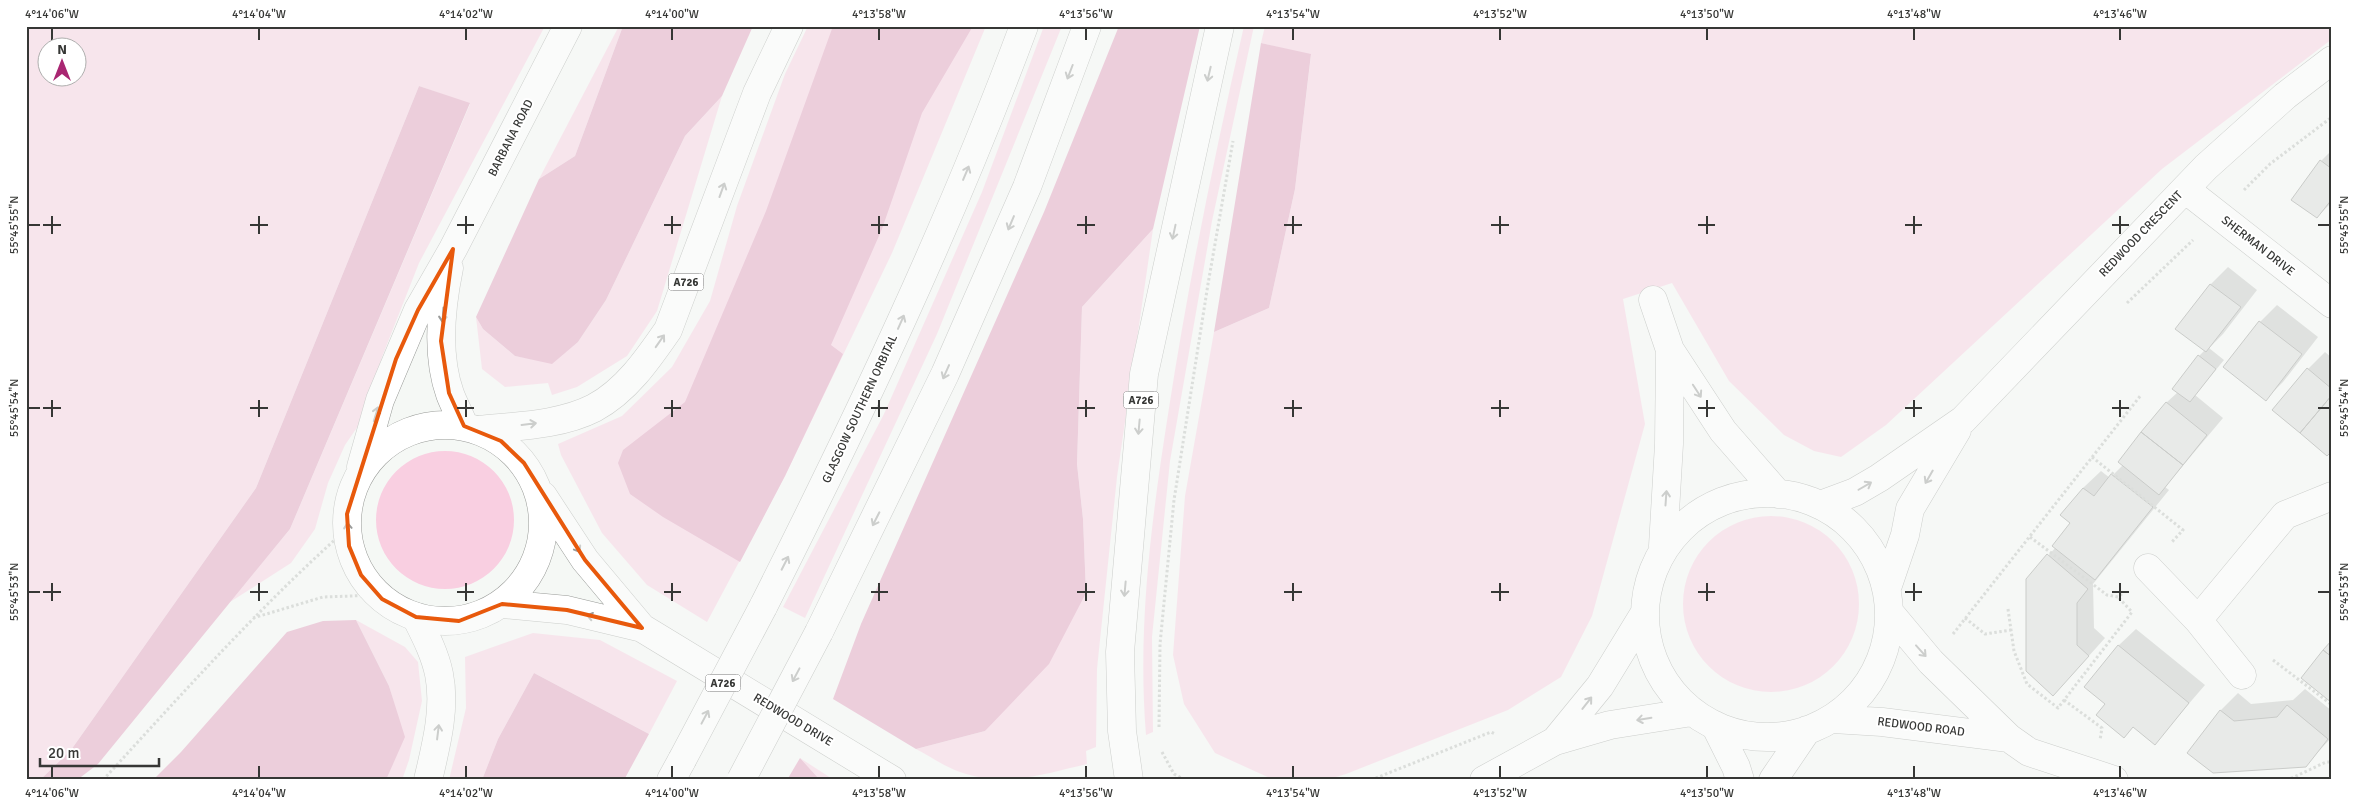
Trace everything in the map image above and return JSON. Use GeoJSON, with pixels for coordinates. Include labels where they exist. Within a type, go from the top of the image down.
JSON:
{"type":"FeatureCollection","features":[{"type":"Feature","properties":{"kind":"main road","name":"BARBANA ROAD"},"geometry":{"type":"LineString","coordinates":[[502,604],[474,617],[458,621],[441,622],[416,617],[379,595],[361,575],[349,546],[347,514],[380,400],[418,310],[453,249],[568,26]]}},
{"type":"Feature","properties":{"kind":"main road","name":"A726"},"geometry":{"type":"LineString","coordinates":[[472,428],[542,423],[594,408],[623,386],[646,360],[668,330],[758,93],[789,26]]}},
{"type":"Feature","properties":{"kind":"main road","name":"GLASGOW SOUTHERN ORBITAL"},"geometry":{"type":"LineString","coordinates":[[677,770],[763,606],[887,354],[968,169],[1024,26]]}},
{"type":"Feature","properties":{"kind":"main road"},"geometry":{"type":"LineString","coordinates":[[741,780],[819,632],[946,374],[1027,186],[1087,26]]}},
{"type":"Feature","properties":{"kind":"main road","name":"A726"},"geometry":{"type":"LineString","coordinates":[[1129,780],[1122,731],[1120,652],[1144,374],[1220,26]]}},
{"type":"Feature","properties":{"kind":"main road","name":"REDWOOD CRESCENT"},"geometry":{"type":"LineString","coordinates":[[1820,505],[1855,492],[1879,478],[1963,420],[2185,188],[2285,96],[2332,60]]}},
{"type":"Feature","properties":{"kind":"main road","name":"SHERMAN DRIVE"},"geometry":{"type":"LineString","coordinates":[[2185,188],[2332,304]]}},
{"type":"Feature","properties":{"kind":"main road","name":"BARBANA ROAD"},"geometry":{"type":"LineString","coordinates":[[453,249],[444,295],[441,341],[449,392],[472,428]]}},
{"type":"Feature","properties":{"kind":"main road"},"geometry":{"type":"LineString","coordinates":[[1653,300],[1670,350],[1723,431],[1778,494]]}},
{"type":"Feature","properties":{"kind":"main road"},"geometry":{"type":"LineString","coordinates":[[1663,546],[1669,444],[1670,350]]}},
{"type":"Feature","properties":{"kind":"main road","name":"REDWOOD CRESCENT"},"geometry":{"type":"LineString","coordinates":[[1888,585],[1905,535],[1910,510],[1963,420]]}},
{"type":"Feature","properties":{"kind":"main road"},"geometry":{"type":"LineString","coordinates":[[357,478],[373,455],[399,436],[425,426],[472,428],[501,441],[524,462],[539,490],[544,522],[540,552],[525,582],[502,604]]}},
{"type":"Feature","properties":{"kind":"main road","name":"REDWOOD DRIVE"},"geometry":{"type":"LineString","coordinates":[[539,490],[591,567],[642,628]]}},
{"type":"Feature","properties":{"kind":"main road"},"geometry":{"type":"LineString","coordinates":[[1778,494],[1820,505],[1847,522],[1868,543],[1880,561],[1888,585],[1890,613],[1886,644],[1877,671],[1850,705],[1834,720],[1807,730],[1774,737],[1733,733],[1703,718],[1673,694],[1662,675],[1650,648],[1644,614],[1651,569],[1663,546],[1681,525],[1718,502],[1745,496],[1778,494]]}},
{"type":"Feature","properties":{"kind":"main road"},"geometry":{"type":"LineString","coordinates":[[2198,620],[2286,515],[2332,496]]}},
{"type":"Feature","properties":{"kind":"main road"},"geometry":{"type":"LineString","coordinates":[[2148,568],[2198,620],[2242,674]]}},
{"type":"Feature","properties":{"kind":"main road","name":"REDWOOD DRIVE"},"geometry":{"type":"LineString","coordinates":[[502,604],[567,610],[642,628],[892,780]]}},
{"type":"Feature","properties":{"kind":"main road","name":"REDWOOD ROAD"},"geometry":{"type":"LineString","coordinates":[[1890,613],[1931,662],[2009,738],[2029,752],[2104,776]]}},
{"type":"Feature","properties":{"kind":"main road"},"geometry":{"type":"LineString","coordinates":[[1555,741],[1600,686],[1644,614]]}},
{"type":"Feature","properties":{"kind":"main road"},"geometry":{"type":"LineString","coordinates":[[416,617],[433,655],[439,674],[442,702],[436,747],[428,780]]}},
{"type":"Feature","properties":{"kind":"main road"},"geometry":{"type":"LineString","coordinates":[[1484,780],[1555,741],[1610,725],[1703,718]]}},
{"type":"Feature","properties":{"kind":"main road"},"geometry":{"type":"LineString","coordinates":[[1703,718],[1736,767],[1740,780]]}},
{"type":"Feature","properties":{"kind":"main road","name":"REDWOOD ROAD"},"geometry":{"type":"LineString","coordinates":[[1834,720],[1882,722],[2009,738]]}},
{"type":"Feature","properties":{"kind":"main road"},"geometry":{"type":"LineString","coordinates":[[1773,780],[1807,730]]}},
{"type":"Feature","properties":{"kind":"path"},"geometry":{"type":"LineString","coordinates":[[1159,729],[1160,644],[1174,500],[1208,284],[1235,131]]}},
{"type":"Feature","properties":{"kind":"path"},"geometry":{"type":"LineString","coordinates":[[1931,662],[2141,394]]}},
{"type":"Feature","properties":{"kind":"path"},"geometry":{"type":"LineString","coordinates":[[2092,457],[2183,530],[2118,597]]}},
{"type":"Feature","properties":{"kind":"path"},"geometry":{"type":"LineString","coordinates":[[102,780],[252,618],[303,568],[348,528]]}},
{"type":"Feature","properties":{"kind":"path"},"geometry":{"type":"LineString","coordinates":[[2008,609],[2014,651],[2027,684],[2058,708],[2132,612],[2118,597],[2107,595],[2030,536]]}},
{"type":"Feature","properties":{"kind":"path"},"geometry":{"type":"LineString","coordinates":[[252,618],[323,597],[379,595]]}},
{"type":"Feature","properties":{"kind":"path"},"geometry":{"type":"LineString","coordinates":[[1965,618],[1985,634],[2011,630]]}},
{"type":"Feature","properties":{"kind":"path"},"geometry":{"type":"LineString","coordinates":[[2242,674],[2274,659],[2332,705]]}},
{"type":"Feature","properties":{"kind":"path"},"geometry":{"type":"LineString","coordinates":[[2064,700],[2102,728],[2104,776]]}},
{"type":"Feature","properties":{"kind":"path"},"geometry":{"type":"LineString","coordinates":[[1371,780],[1491,732],[1507,740],[1516,762]]}},
{"type":"Feature","properties":{"kind":"path"},"geometry":{"type":"LineString","coordinates":[[1159,748],[1174,774],[1185,780]]}},
{"type":"Feature","properties":{"kind":"path"},"geometry":{"type":"LineString","coordinates":[[2281,780],[2292,778],[2326,762],[2332,762]]}},
{"type":"Feature","properties":{"kind":"path"},"geometry":{"type":"LineString","coordinates":[[2326,780],[2332,775]]}},
{"type":"Feature","properties":{"kind":"highlighted area"},"geometry":{"type":"Polygon","coordinates":[[[453,249],[441,341],[449,393],[464,426],[501,441],[524,463],[585,560],[642,628],[567,610],[502,604],[459,621],[416,617],[382,599],[361,575],[349,546],[347,514],[396,359],[418,310],[453,249]]]}},
{"type":"Feature","properties":{"kind":"shaded area"},"geometry":{"type":"Polygon","coordinates":[[[26,26],[545,26],[419,263],[382,357],[365,416],[345,445],[328,483],[315,529],[291,563],[230,602],[290,529],[470,104],[419,86],[256,488],[71,750],[40,780],[26,780],[26,26]]]}},
{"type":"Feature","properties":{"kind":"shaded area"},"geometry":{"type":"Polygon","coordinates":[[[619,26],[623,26],[575,156],[539,179],[619,26]]]}},
{"type":"Feature","properties":{"kind":"shaded area"},"geometry":{"type":"Polygon","coordinates":[[[623,26],[753,26],[722,96],[685,136],[606,300],[578,342],[552,364],[515,356],[483,329],[476,317],[539,179],[575,156],[623,26]]]}},
{"type":"Feature","properties":{"kind":"shaded area"},"geometry":{"type":"Polygon","coordinates":[[[808,26],[986,26],[892,253],[785,476],[707,622],[647,585],[602,533],[561,455],[558,444],[622,416],[672,367],[710,301],[737,206],[785,74],[808,26]]]}},
{"type":"Feature","properties":{"kind":"shaded area"},"geometry":{"type":"Polygon","coordinates":[[[833,26],[973,26],[922,113],[882,229],[831,345],[843,354],[785,476],[740,562],[663,517],[630,494],[618,463],[623,450],[685,402],[766,211],[833,26]]]}},
{"type":"Feature","properties":{"kind":"shaded area"},"geometry":{"type":"Polygon","coordinates":[[[1044,26],[1062,26],[937,334],[805,618],[783,607],[884,414],[982,192],[1044,26]]]}},
{"type":"Feature","properties":{"kind":"shaded area"},"geometry":{"type":"Polygon","coordinates":[[[1119,26],[1200,26],[1153,229],[1082,307],[1077,464],[1083,519],[1086,593],[1049,664],[985,731],[916,749],[833,699],[861,624],[1044,212],[1119,26]]]}},
{"type":"Feature","properties":{"kind":"shaded area"},"geometry":{"type":"Polygon","coordinates":[[[1244,26],[1254,26],[1212,221],[1170,461],[1152,637],[1153,732],[1146,735],[1143,653],[1148,571],[1157,489],[1194,264],[1244,26]]]}},
{"type":"Feature","properties":{"kind":"shaded area"},"geometry":{"type":"Polygon","coordinates":[[[1265,26],[2332,26],[2332,39],[2162,169],[1886,425],[1841,457],[1814,451],[1784,435],[1729,381],[1672,283],[1623,299],[1645,424],[1592,616],[1561,677],[1508,710],[1346,774],[1326,780],[1274,780],[1215,753],[1184,704],[1173,655],[1185,496],[1214,332],[1269,308],[1295,189],[1311,55],[1261,43],[1265,26]]]}},
{"type":"Feature","properties":{"kind":"shaded area"},"geometry":{"type":"Polygon","coordinates":[[[1261,43],[1311,54],[1295,189],[1269,308],[1214,332],[1261,43]]]}},
{"type":"Feature","properties":{"kind":"shaded area"},"geometry":{"type":"Polygon","coordinates":[[[419,86],[470,103],[290,529],[98,764],[77,780],[40,780],[71,750],[256,488],[419,86]]]}},
{"type":"Feature","properties":{"kind":"shaded area"},"geometry":{"type":"Polygon","coordinates":[[[722,96],[657,311],[627,356],[577,387],[552,395],[548,383],[505,387],[482,369],[476,317],[483,329],[515,356],[552,363],[578,342],[606,300],[685,136],[722,96]]]}},
{"type":"Feature","properties":{"kind":"shaded area"},"geometry":{"type":"Polygon","coordinates":[[[1153,229],[1117,477],[1097,669],[1096,747],[1086,751],[1087,764],[1024,778],[992,779],[976,777],[954,770],[916,749],[985,731],[1086,593],[1083,519],[1077,464],[1082,307],[1153,229]]]}},
{"type":"Feature","properties":{"kind":"shaded area"},"geometry":{"type":"Polygon","coordinates":[[[445,451],[459,452],[471,456],[483,462],[494,471],[503,482],[509,494],[513,506],[513,534],[509,546],[503,558],[494,569],[483,578],[471,584],[459,588],[445,589],[431,588],[419,584],[407,578],[396,569],[387,558],[381,546],[377,534],[376,520],[377,506],[381,494],[387,482],[396,471],[407,462],[419,456],[431,452],[445,451]]]}},
{"type":"Feature","properties":{"kind":"shaded area"},"geometry":{"type":"Polygon","coordinates":[[[1762,516],[1780,516],[1813,526],[1839,548],[1849,562],[1855,578],[1859,604],[1855,630],[1849,646],[1827,672],[1813,682],[1797,688],[1780,692],[1762,692],[1729,682],[1703,660],[1693,646],[1687,630],[1683,613],[1683,595],[1693,562],[1715,536],[1729,526],[1745,520],[1762,516]]]}},
{"type":"Feature","properties":{"kind":"shaded area"},"geometry":{"type":"Polygon","coordinates":[[[356,620],[405,647],[418,662],[422,701],[409,760],[402,780],[386,780],[404,737],[389,686],[356,620]]]}},
{"type":"Feature","properties":{"kind":"shaded area"},"geometry":{"type":"Polygon","coordinates":[[[356,620],[389,686],[405,737],[386,780],[153,780],[181,752],[287,632],[323,621],[356,620]]]}},
{"type":"Feature","properties":{"kind":"shaded area"},"geometry":{"type":"Polygon","coordinates":[[[533,633],[600,640],[677,681],[649,734],[534,673],[498,739],[482,780],[449,780],[466,708],[465,657],[533,633]]]}},
{"type":"Feature","properties":{"kind":"shaded area"},"geometry":{"type":"Polygon","coordinates":[[[534,673],[649,734],[624,780],[482,780],[498,739],[534,673]]]}},
{"type":"Feature","properties":{"kind":"shaded area"},"geometry":{"type":"Polygon","coordinates":[[[800,758],[834,780],[820,780],[800,758]]]}},
{"type":"Feature","properties":{"kind":"shaded area"},"geometry":{"type":"Polygon","coordinates":[[[800,758],[820,780],[787,780],[800,758]]]}},
{"type":"Feature","properties":{"kind":"building"},"geometry":{"type":"Polygon","coordinates":[[[2320,160],[2332,169],[2332,199],[2317,218],[2291,200],[2320,160]]]}},
{"type":"Feature","properties":{"kind":"building"},"geometry":{"type":"Polygon","coordinates":[[[2210,284],[2241,307],[2206,352],[2175,329],[2210,284]]]}},
{"type":"Feature","properties":{"kind":"building"},"geometry":{"type":"Polygon","coordinates":[[[2259,321],[2302,354],[2266,401],[2223,367],[2259,321]]]}},
{"type":"Feature","properties":{"kind":"building"},"geometry":{"type":"Polygon","coordinates":[[[2198,355],[2216,369],[2190,402],[2172,389],[2198,355]]]}},
{"type":"Feature","properties":{"kind":"building"},"geometry":{"type":"Polygon","coordinates":[[[2307,368],[2332,389],[2332,395],[2300,433],[2272,410],[2307,368]]]}},
{"type":"Feature","properties":{"kind":"building"},"geometry":{"type":"Polygon","coordinates":[[[2332,395],[2332,451],[2327,456],[2300,433],[2332,395]]]}},
{"type":"Feature","properties":{"kind":"building"},"geometry":{"type":"Polygon","coordinates":[[[2166,402],[2207,435],[2183,465],[2141,432],[2166,402]]]}},
{"type":"Feature","properties":{"kind":"building"},"geometry":{"type":"Polygon","coordinates":[[[2141,432],[2183,465],[2159,495],[2118,462],[2141,432]]]}},
{"type":"Feature","properties":{"kind":"building"},"geometry":{"type":"Polygon","coordinates":[[[2111,474],[2153,507],[2095,580],[2052,546],[2070,523],[2060,515],[2083,488],[2094,496],[2111,474]]]}},
{"type":"Feature","properties":{"kind":"building"},"geometry":{"type":"Polygon","coordinates":[[[2047,554],[2088,589],[2077,603],[2077,645],[2089,656],[2053,696],[2026,671],[2026,579],[2047,554]]]}},
{"type":"Feature","properties":{"kind":"building"},"geometry":{"type":"Polygon","coordinates":[[[2332,640],[2332,657],[2323,650],[2332,640]]]}},
{"type":"Feature","properties":{"kind":"building"},"geometry":{"type":"Polygon","coordinates":[[[2118,645],[2189,703],[2155,745],[2133,727],[2124,738],[2096,715],[2105,704],[2084,687],[2118,645]]]}},
{"type":"Feature","properties":{"kind":"building"},"geometry":{"type":"Polygon","coordinates":[[[2323,650],[2332,657],[2332,703],[2301,678],[2323,650]]]}},
{"type":"Feature","properties":{"kind":"building"},"geometry":{"type":"Polygon","coordinates":[[[2287,705],[2328,739],[2306,767],[2213,773],[2187,753],[2220,710],[2234,721],[2277,717],[2287,705]]]}}]}
